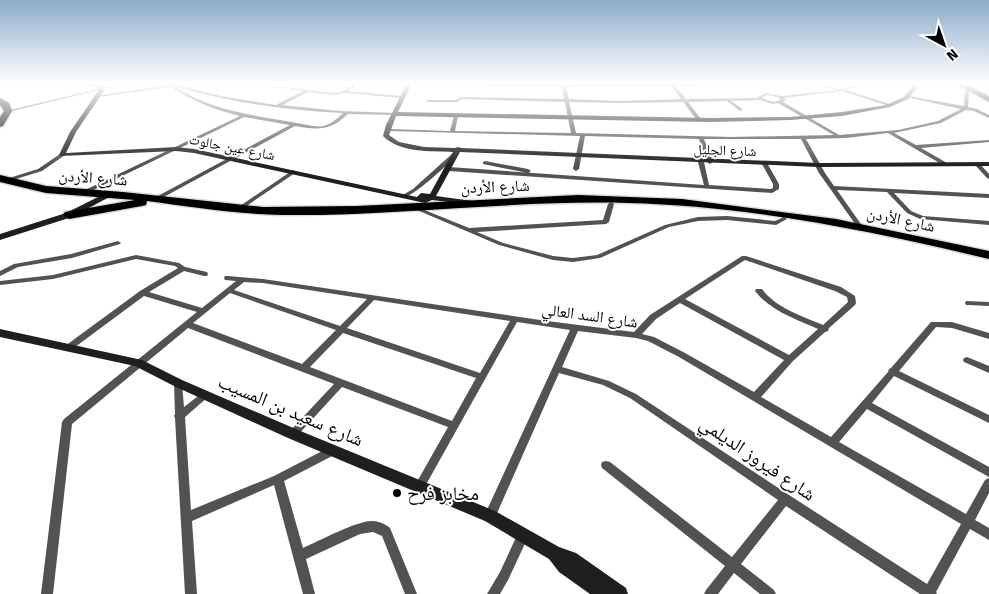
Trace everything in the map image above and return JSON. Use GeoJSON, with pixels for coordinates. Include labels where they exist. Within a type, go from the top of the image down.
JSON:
{"type":"FeatureCollection","features":[{"type":"Feature","properties":{"kind":"highway"},"geometry":{"type":"LineString","coordinates":[[0,124],[3,111]]}},
{"type":"Feature","properties":{"kind":"highway","name":"شارع الأردن"},"geometry":{"type":"LineString","coordinates":[[2,180],[82,194],[290,211],[401,199],[474,203],[574,199],[738,208],[860,227],[989,253]]}},
{"type":"Feature","properties":{"kind":"highway"},"geometry":{"type":"LineString","coordinates":[[66,215],[76,205],[82,194]]}},
{"type":"Feature","properties":{"kind":"highway","name":"شارع الأردن"},"geometry":{"type":"LineString","coordinates":[[152,200],[270,213],[424,199],[669,204],[784,218],[873,234],[989,262]]}},
{"type":"Feature","properties":{"kind":"highway"},"geometry":{"type":"LineString","coordinates":[[66,215],[152,200]]}},
{"type":"Feature","properties":{"kind":"street"},"geometry":{"type":"LineString","coordinates":[[2,180],[40,170],[62,155],[73,132],[88,111]]}},
{"type":"Feature","properties":{"kind":"street"},"geometry":{"type":"LineString","coordinates":[[229,111],[324,129],[346,113]]}},
{"type":"Feature","properties":{"kind":"street"},"geometry":{"type":"LineString","coordinates":[[324,111],[394,117],[456,116],[698,120],[805,116],[861,111]]}},
{"type":"Feature","properties":{"kind":"street","name":"شارع الجليل"},"geometry":{"type":"LineString","coordinates":[[397,111],[389,125],[386,136],[397,144],[424,149],[765,164],[989,164]]}},
{"type":"Feature","properties":{"kind":"street"},"geometry":{"type":"LineString","coordinates":[[569,111],[574,134]]}},
{"type":"Feature","properties":{"kind":"street"},"geometry":{"type":"LineString","coordinates":[[691,111],[698,120]]}},
{"type":"Feature","properties":{"kind":"street"},"geometry":{"type":"LineString","coordinates":[[797,111],[838,136]]}},
{"type":"Feature","properties":{"kind":"street"},"geometry":{"type":"LineString","coordinates":[[391,130],[803,138],[886,132],[940,121],[961,111]]}},
{"type":"Feature","properties":{"kind":"street"},"geometry":{"type":"LineString","coordinates":[[82,194],[245,115]]}},
{"type":"Feature","properties":{"kind":"street"},"geometry":{"type":"LineString","coordinates":[[452,132],[456,116]]}},
{"type":"Feature","properties":{"kind":"street","name":"شارع الجليل"},"geometry":{"type":"LineString","coordinates":[[394,117],[390,136],[398,143],[458,151]]}},
{"type":"Feature","properties":{"kind":"street"},"geometry":{"type":"LineString","coordinates":[[152,200],[296,124]]}},
{"type":"Feature","properties":{"kind":"street"},"geometry":{"type":"LineString","coordinates":[[886,132],[942,164]]}},
{"type":"Feature","properties":{"kind":"street"},"geometry":{"type":"LineString","coordinates":[[886,132],[942,164]]}},
{"type":"Feature","properties":{"kind":"street"},"geometry":{"type":"LineString","coordinates":[[576,169],[583,134]]}},
{"type":"Feature","properties":{"kind":"street"},"geometry":{"type":"LineString","coordinates":[[700,137],[710,162]]}},
{"type":"Feature","properties":{"kind":"street"},"geometry":{"type":"LineString","coordinates":[[803,138],[832,188],[860,227]]}},
{"type":"Feature","properties":{"kind":"street"},"geometry":{"type":"LineString","coordinates":[[914,147],[989,141]]}},
{"type":"Feature","properties":{"kind":"street","name":"شارع عين جالوت"},"geometry":{"type":"LineString","coordinates":[[62,155],[175,149],[230,158],[401,199],[474,203]]}},
{"type":"Feature","properties":{"kind":"street"},"geometry":{"type":"LineString","coordinates":[[424,199],[439,184],[458,151]]}},
{"type":"Feature","properties":{"kind":"street"},"geometry":{"type":"LineString","coordinates":[[401,199],[458,151]]}},
{"type":"Feature","properties":{"kind":"street"},"geometry":{"type":"LineString","coordinates":[[701,162],[708,187]]}},
{"type":"Feature","properties":{"kind":"street"},"geometry":{"type":"LineString","coordinates":[[485,163],[529,172],[539,176]]}},
{"type":"Feature","properties":{"kind":"street"},"geometry":{"type":"LineString","coordinates":[[449,169],[774,190],[776,184],[765,164]]}},
{"type":"Feature","properties":{"kind":"street"},"geometry":{"type":"LineString","coordinates":[[977,164],[989,177]]}},
{"type":"Feature","properties":{"kind":"street"},"geometry":{"type":"LineString","coordinates":[[240,208],[292,172]]}},
{"type":"Feature","properties":{"kind":"street"},"geometry":{"type":"LineString","coordinates":[[832,188],[989,196]]}},
{"type":"Feature","properties":{"kind":"street"},"geometry":{"type":"LineString","coordinates":[[889,191],[909,212],[922,218],[989,223]]}},
{"type":"Feature","properties":{"kind":"street"},"geometry":{"type":"LineString","coordinates":[[0,236],[66,215],[104,196]]}},
{"type":"Feature","properties":{"kind":"street"},"geometry":{"type":"LineString","coordinates":[[401,199],[424,199],[468,230],[524,251],[553,258],[573,260],[598,257],[667,226],[698,219],[727,218],[776,223],[784,218]]}},
{"type":"Feature","properties":{"kind":"street"},"geometry":{"type":"LineString","coordinates":[[468,230],[606,222],[611,204]]}},
{"type":"Feature","properties":{"kind":"street"},"geometry":{"type":"LineString","coordinates":[[0,274],[16,265],[72,256],[118,243]]}},
{"type":"Feature","properties":{"kind":"street"},"geometry":{"type":"LineString","coordinates":[[0,283],[53,278],[136,257],[177,264],[183,269],[204,274]]}},
{"type":"Feature","properties":{"kind":"street"},"geometry":{"type":"LineString","coordinates":[[636,335],[653,318],[744,257],[838,289],[851,296],[852,303],[790,359],[754,398]]}},
{"type":"Feature","properties":{"kind":"street"},"geometry":{"type":"LineString","coordinates":[[68,348],[143,293],[183,269]]}},
{"type":"Feature","properties":{"kind":"street","name":"شارع السد العالي"},"geometry":{"type":"LineString","coordinates":[[228,278],[575,328],[636,335],[664,346],[989,534]]}},
{"type":"Feature","properties":{"kind":"street"},"geometry":{"type":"LineString","coordinates":[[47,594],[66,425],[73,415],[243,279]]}},
{"type":"Feature","properties":{"kind":"street"},"geometry":{"type":"LineString","coordinates":[[230,291],[482,377]]}},
{"type":"Feature","properties":{"kind":"street"},"geometry":{"type":"LineString","coordinates":[[759,291],[761,296],[771,302],[825,329]]}},
{"type":"Feature","properties":{"kind":"street"},"geometry":{"type":"LineString","coordinates":[[143,293],[203,311]]}},
{"type":"Feature","properties":{"kind":"street"},"geometry":{"type":"LineString","coordinates":[[304,368],[372,298]]}},
{"type":"Feature","properties":{"kind":"street"},"geometry":{"type":"LineString","coordinates":[[680,300],[790,359]]}},
{"type":"Feature","properties":{"kind":"street"},"geometry":{"type":"LineString","coordinates":[[969,304],[989,304]]}},
{"type":"Feature","properties":{"kind":"street"},"geometry":{"type":"LineString","coordinates":[[419,487],[515,319]]}},
{"type":"Feature","properties":{"kind":"street"},"geometry":{"type":"LineString","coordinates":[[188,324],[455,426]]}},
{"type":"Feature","properties":{"kind":"street"},"geometry":{"type":"LineString","coordinates":[[832,443],[934,324],[952,325],[989,336]]}},
{"type":"Feature","properties":{"kind":"street"},"geometry":{"type":"LineString","coordinates":[[490,516],[575,328]]}},
{"type":"Feature","properties":{"kind":"street","name":"شارع سعيد بن المسيب"},"geometry":{"type":"LineString","coordinates":[[0,333],[138,363],[178,383],[293,434],[490,516],[555,554],[570,559],[620,594]]}},
{"type":"Feature","properties":{"kind":"street"},"geometry":{"type":"LineString","coordinates":[[967,360],[989,370]]}},
{"type":"Feature","properties":{"kind":"street","name":"شارع فيروز الديلمي"},"geometry":{"type":"LineString","coordinates":[[558,369],[606,383],[633,396],[785,500],[930,593]]}},
{"type":"Feature","properties":{"kind":"street"},"geometry":{"type":"LineString","coordinates":[[892,371],[989,419]]}},
{"type":"Feature","properties":{"kind":"street"},"geometry":{"type":"LineString","coordinates":[[178,383],[191,594]]}},
{"type":"Feature","properties":{"kind":"street"},"geometry":{"type":"LineString","coordinates":[[293,434],[340,383]]}},
{"type":"Feature","properties":{"kind":"street"},"geometry":{"type":"LineString","coordinates":[[179,416],[205,395]]}},
{"type":"Feature","properties":{"kind":"street"},"geometry":{"type":"LineString","coordinates":[[866,404],[989,472]]}},
{"type":"Feature","properties":{"kind":"street"},"geometry":{"type":"LineString","coordinates":[[186,518],[278,479],[334,450]]}},
{"type":"Feature","properties":{"kind":"street"},"geometry":{"type":"LineString","coordinates":[[606,465],[770,594]]}},
{"type":"Feature","properties":{"kind":"street"},"geometry":{"type":"LineString","coordinates":[[278,479],[309,594]]}},
{"type":"Feature","properties":{"kind":"street"},"geometry":{"type":"LineString","coordinates":[[930,593],[989,483]]}},
{"type":"Feature","properties":{"kind":"street"},"geometry":{"type":"LineString","coordinates":[[710,594],[785,500]]}},
{"type":"Feature","properties":{"kind":"street"},"geometry":{"type":"LineString","coordinates":[[299,556],[359,529],[368,526],[381,528],[386,532],[411,594]]}},
{"type":"Feature","properties":{"kind":"street"},"geometry":{"type":"LineString","coordinates":[[493,594],[504,576],[523,534]]}},
{"type":"Feature","properties":{"kind":"street","name":"شارع سعيد بن المسيب"},"geometry":{"type":"LineString","coordinates":[[555,554],[565,566],[604,594]]}},
{"type":"Feature","properties":{"kind":"place","name":"مخابز فرح"},"geometry":{"type":"Point","coordinates":[397,493]}}]}
